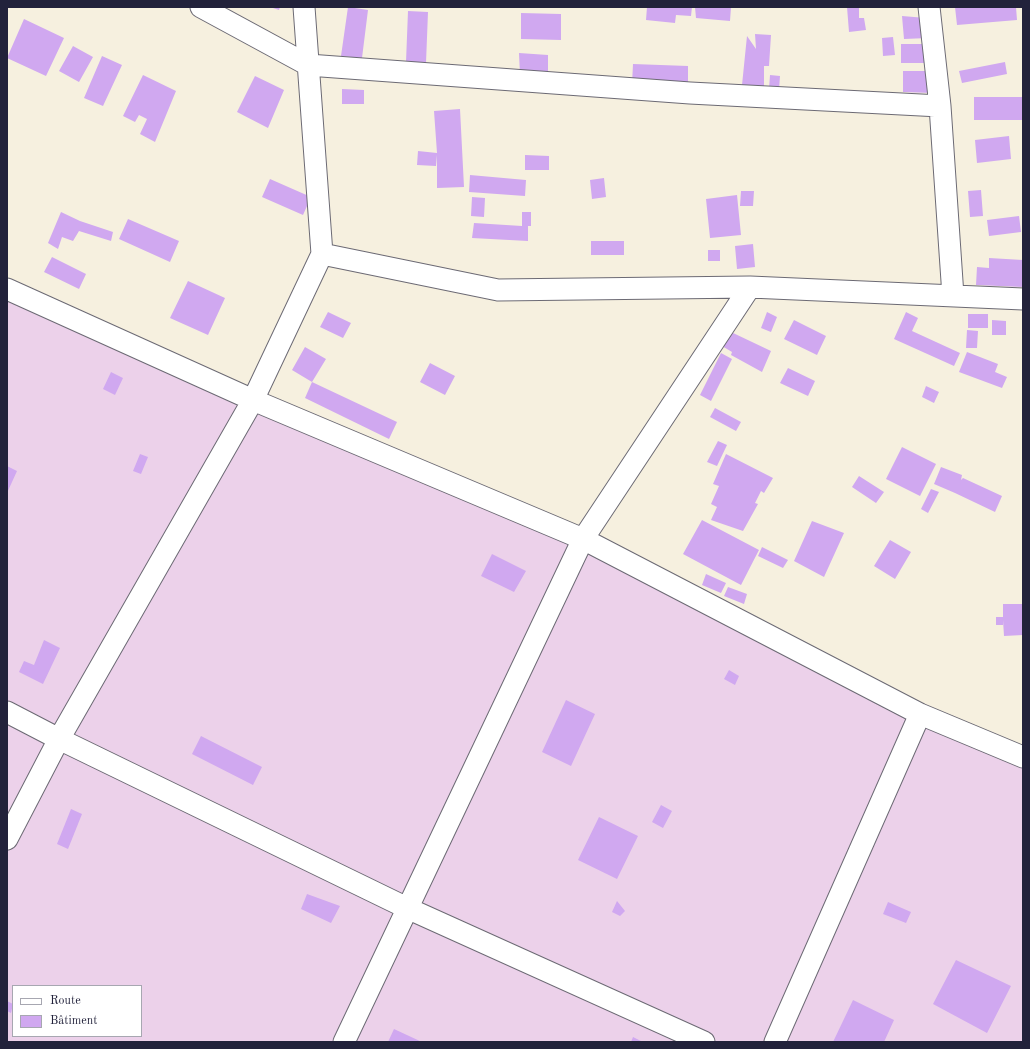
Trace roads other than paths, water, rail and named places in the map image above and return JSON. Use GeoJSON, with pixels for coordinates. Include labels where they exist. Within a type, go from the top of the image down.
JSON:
{"type":"FeatureCollection","features":[{"type":"Feature","properties":{"kind":"street"},"geometry":{"type":"LineString","coordinates":[[201,7],[308,65],[690,93],[940,106]]}},
{"type":"Feature","properties":{"kind":"street"},"geometry":{"type":"LineString","coordinates":[[7,839],[59,739],[253,400],[322,254],[304,7]]}},
{"type":"Feature","properties":{"kind":"street"},"geometry":{"type":"LineString","coordinates":[[929,7],[940,106],[953,296]]}},
{"type":"Feature","properties":{"kind":"street"},"geometry":{"type":"LineString","coordinates":[[322,254],[498,290],[750,287],[1023,299]]}},
{"type":"Feature","properties":{"kind":"street"},"geometry":{"type":"LineString","coordinates":[[344,1042],[583,539],[750,287]]}},
{"type":"Feature","properties":{"kind":"street"},"geometry":{"type":"LineString","coordinates":[[7,289],[253,400],[583,539],[920,714],[1023,757]]}},
{"type":"Feature","properties":{"kind":"street"},"geometry":{"type":"LineString","coordinates":[[7,712],[59,739],[408,908],[704,1042]]}},
{"type":"Feature","properties":{"kind":"street"},"geometry":{"type":"LineString","coordinates":[[775,1042],[920,714]]}}]}
